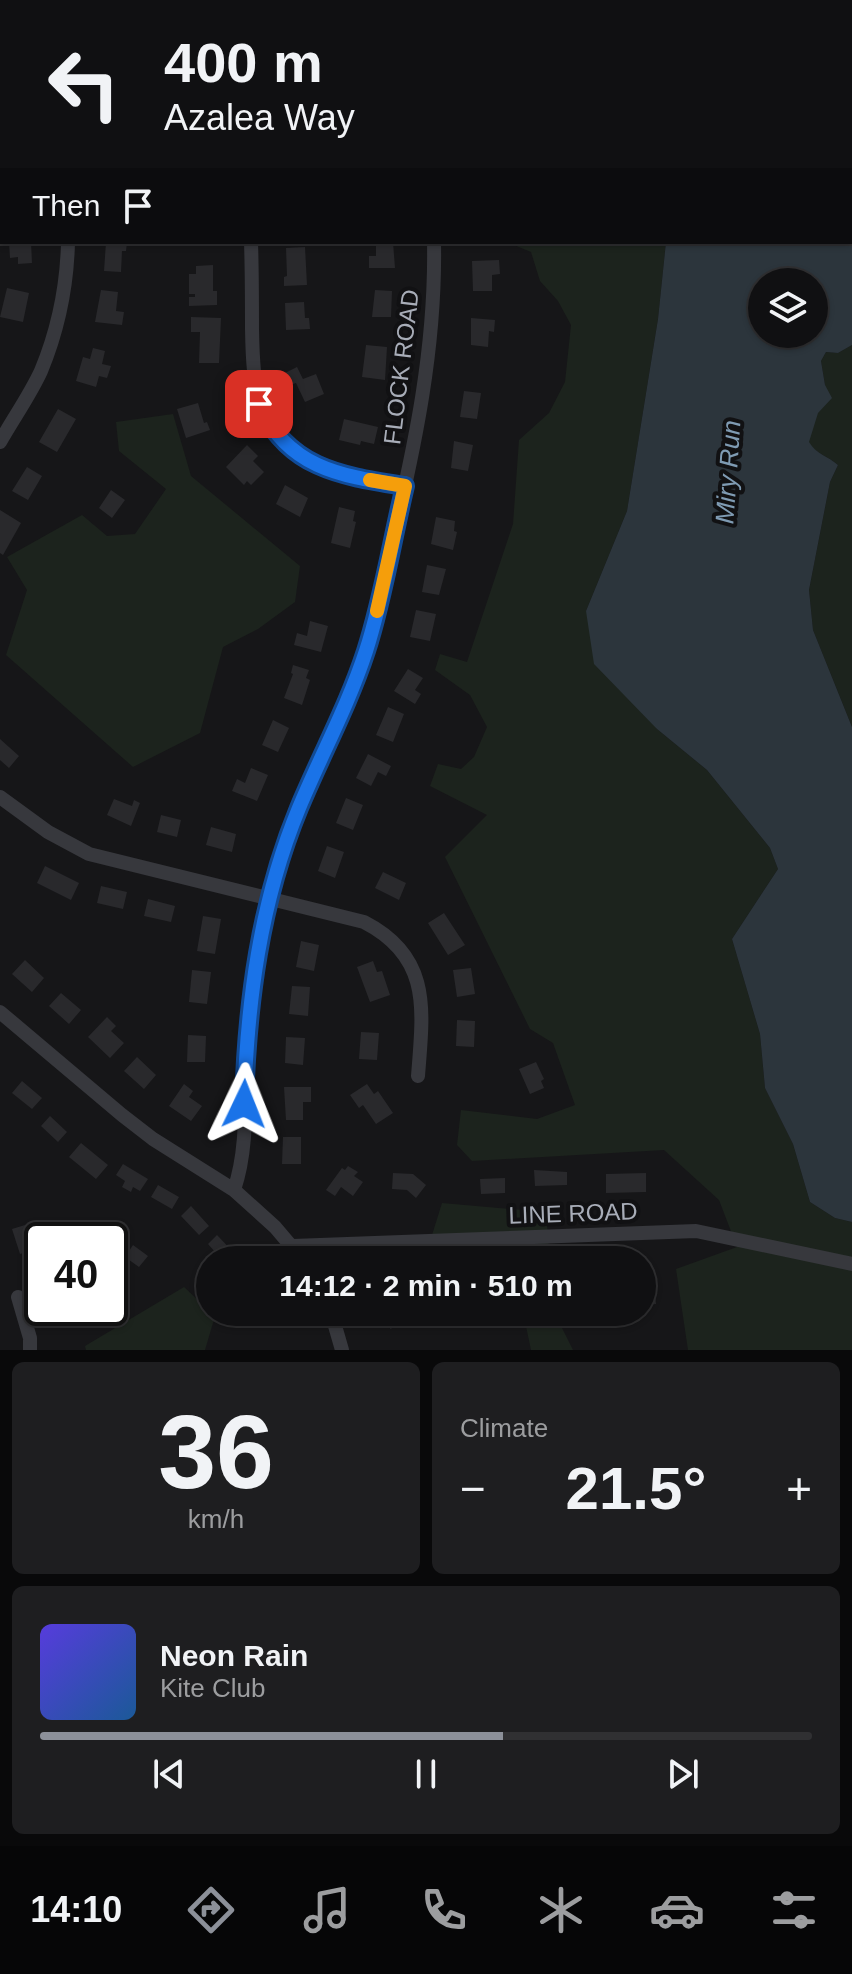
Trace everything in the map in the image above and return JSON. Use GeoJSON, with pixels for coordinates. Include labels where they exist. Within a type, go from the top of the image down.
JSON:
{"type":"FeatureCollection","features":[{"type":"Feature","properties":{"kind":"street"},"geometry":{"type":"LineString","coordinates":[[0,442],[40,373],[52,341],[62,305],[68,244]]}},
{"type":"Feature","properties":{"kind":"street"},"geometry":{"type":"LineString","coordinates":[[251,244],[254,387],[265,417],[289,447],[316,465],[348,476],[405,486]]}},
{"type":"Feature","properties":{"kind":"street","name":"FLOCK ROAD"},"geometry":{"type":"LineString","coordinates":[[234,1190],[242,1160],[248,1012],[269,899],[299,808],[367,650],[418,430],[431,345],[434,244]]}},
{"type":"Feature","properties":{"kind":"street"},"geometry":{"type":"LineString","coordinates":[[0,797],[48,832],[89,854],[364,922],[378,930],[403,952],[418,980],[422,996],[418,1076]]}},
{"type":"Feature","properties":{"kind":"street"},"geometry":{"type":"LineString","coordinates":[[0,1012],[153,1139],[234,1190],[293,1246]]}},
{"type":"Feature","properties":{"kind":"street","name":"LINE ROAD"},"geometry":{"type":"LineString","coordinates":[[293,1246],[696,1231],[852,1264]]}},
{"type":"Feature","properties":{"kind":"street"},"geometry":{"type":"LineString","coordinates":[[18,1297],[30,1338],[30,1350]]}},
{"type":"Feature","properties":{"kind":"street"},"geometry":{"type":"LineString","coordinates":[[335,1326],[342,1350]]}},
{"type":"Feature","properties":{"kind":"shaded area"},"geometry":{"type":"Polygon","coordinates":[[[512,244],[666,244],[658,319],[627,511],[586,611],[657,729],[707,770],[770,848],[778,869],[732,939],[760,1034],[765,1088],[793,1144],[810,1202],[835,1218],[852,1222],[852,1350],[688,1350],[676,1269],[737,1247],[719,1200],[664,1150],[472,1161],[457,1145],[461,1110],[537,1119],[575,1105],[553,1043],[530,1029],[445,857],[487,815],[430,786],[438,764],[461,769],[474,757],[487,727],[470,695],[435,670],[440,654],[467,662],[513,524],[519,440],[549,413],[565,382],[571,325],[558,301],[540,281],[531,252],[512,244]]]}},
{"type":"Feature","properties":{"kind":"shaded area"},"geometry":{"type":"Polygon","coordinates":[[[852,345],[852,727],[813,630],[809,590],[830,482],[838,465],[808,442],[825,385],[821,361],[826,352],[838,353],[852,345]]]}},
{"type":"Feature","properties":{"kind":"shaded area"},"geometry":{"type":"Polygon","coordinates":[[[173,414],[191,476],[300,566],[295,602],[258,629],[223,647],[200,733],[133,767],[6,655],[27,590],[7,557],[82,515],[107,536],[135,534],[166,489],[119,451],[116,422],[173,414]]]}},
{"type":"Feature","properties":{"kind":"shaded area"},"geometry":{"type":"Polygon","coordinates":[[[442,1203],[546,1212],[549,1246],[429,1246],[442,1203]]]}},
{"type":"Feature","properties":{"kind":"shaded area"},"geometry":{"type":"Polygon","coordinates":[[[184,1287],[196,1298],[196,1326],[212,1326],[205,1350],[86,1350],[85,1346],[119,1326],[128,1326],[128,1320],[184,1287]]]}},
{"type":"Feature","properties":{"kind":"shaded area"},"geometry":{"type":"Polygon","coordinates":[[[526,1326],[561,1326],[573,1350],[531,1350],[526,1326]]]}},
{"type":"Feature","properties":{"kind":"water","name":"Miry Run"},"geometry":{"type":"Polygon","coordinates":[[[666,244],[852,244],[852,345],[838,353],[826,352],[821,361],[825,385],[832,398],[818,413],[809,442],[838,465],[830,482],[809,590],[813,630],[852,727],[852,1222],[835,1218],[810,1202],[793,1144],[765,1088],[760,1034],[732,939],[778,869],[770,848],[707,770],[657,729],[594,664],[586,611],[627,511],[658,319],[666,244]]]}},
{"type":"Feature","properties":{"kind":"building"},"geometry":{"type":"Polygon","coordinates":[[[9,244],[31,244],[32,263],[18,264],[18,257],[10,258],[9,244]]]}},
{"type":"Feature","properties":{"kind":"building"},"geometry":{"type":"Polygon","coordinates":[[[106,244],[127,244],[126,251],[122,251],[121,272],[104,271],[106,244]]]}},
{"type":"Feature","properties":{"kind":"building"},"geometry":{"type":"Polygon","coordinates":[[[376,244],[393,244],[395,268],[369,268],[369,256],[376,256],[376,244]]]}},
{"type":"Feature","properties":{"kind":"building"},"geometry":{"type":"Polygon","coordinates":[[[305,247],[307,285],[284,286],[284,277],[287,276],[286,248],[305,247]]]}},
{"type":"Feature","properties":{"kind":"building"},"geometry":{"type":"Polygon","coordinates":[[[499,260],[500,274],[492,275],[492,291],[473,291],[472,261],[499,260]]]}},
{"type":"Feature","properties":{"kind":"building"},"geometry":{"type":"Polygon","coordinates":[[[213,265],[213,291],[217,291],[217,305],[189,306],[189,297],[195,297],[195,294],[189,294],[189,274],[196,274],[196,266],[213,265]]]}},
{"type":"Feature","properties":{"kind":"building"},"geometry":{"type":"Polygon","coordinates":[[[7,288],[29,293],[23,322],[0,317],[7,288]]]}},
{"type":"Feature","properties":{"kind":"building"},"geometry":{"type":"Polygon","coordinates":[[[101,290],[118,292],[116,311],[124,312],[122,325],[95,322],[101,290]]]}},
{"type":"Feature","properties":{"kind":"building"},"geometry":{"type":"Polygon","coordinates":[[[375,290],[392,291],[391,317],[372,317],[375,290]]]}},
{"type":"Feature","properties":{"kind":"building"},"geometry":{"type":"Polygon","coordinates":[[[304,302],[305,318],[309,318],[310,329],[286,330],[285,303],[304,302]]]}},
{"type":"Feature","properties":{"kind":"building"},"geometry":{"type":"Polygon","coordinates":[[[191,317],[221,318],[219,363],[199,363],[200,332],[191,332],[191,317]]]}},
{"type":"Feature","properties":{"kind":"building"},"geometry":{"type":"Polygon","coordinates":[[[471,318],[495,320],[494,332],[489,331],[488,347],[471,345],[471,318]]]}},
{"type":"Feature","properties":{"kind":"building"},"geometry":{"type":"Polygon","coordinates":[[[366,345],[387,347],[385,380],[362,377],[366,345]]]}},
{"type":"Feature","properties":{"kind":"building"},"geometry":{"type":"Polygon","coordinates":[[[93,348],[105,351],[102,364],[111,366],[107,378],[99,376],[96,387],[76,381],[83,357],[90,359],[93,348]]]}},
{"type":"Feature","properties":{"kind":"building"},"geometry":{"type":"Polygon","coordinates":[[[297,367],[303,379],[316,374],[324,394],[305,402],[296,383],[290,385],[285,373],[297,367]]]}},
{"type":"Feature","properties":{"kind":"building"},"geometry":{"type":"Polygon","coordinates":[[[464,391],[481,393],[477,419],[460,417],[464,391]]]}},
{"type":"Feature","properties":{"kind":"building"},"geometry":{"type":"Polygon","coordinates":[[[198,403],[204,423],[207,422],[210,430],[186,438],[177,409],[198,403]]]}},
{"type":"Feature","properties":{"kind":"building"},"geometry":{"type":"Polygon","coordinates":[[[58,409],[76,419],[57,452],[39,442],[58,409]]]}},
{"type":"Feature","properties":{"kind":"building"},"geometry":{"type":"Polygon","coordinates":[[[344,419],[378,427],[374,444],[361,441],[360,445],[339,440],[344,419]]]}},
{"type":"Feature","properties":{"kind":"building"},"geometry":{"type":"Polygon","coordinates":[[[454,441],[473,445],[468,471],[451,468],[454,441]]]}},
{"type":"Feature","properties":{"kind":"building"},"geometry":{"type":"Polygon","coordinates":[[[247,445],[258,456],[253,461],[264,472],[251,485],[247,481],[244,485],[226,467],[247,445]]]}},
{"type":"Feature","properties":{"kind":"building"},"geometry":{"type":"Polygon","coordinates":[[[27,467],[42,476],[28,500],[12,491],[27,467]]]}},
{"type":"Feature","properties":{"kind":"building"},"geometry":{"type":"Polygon","coordinates":[[[285,485],[308,498],[300,517],[276,504],[285,485]]]}},
{"type":"Feature","properties":{"kind":"building"},"geometry":{"type":"Polygon","coordinates":[[[111,490],[125,500],[112,518],[99,508],[111,490]]]}},
{"type":"Feature","properties":{"kind":"building"},"geometry":{"type":"Polygon","coordinates":[[[339,507],[355,511],[353,521],[356,522],[350,548],[331,543],[339,507]]]}},
{"type":"Feature","properties":{"kind":"building"},"geometry":{"type":"Polygon","coordinates":[[[0,510],[21,523],[3,555],[0,553],[0,510]]]}},
{"type":"Feature","properties":{"kind":"building"},"geometry":{"type":"Polygon","coordinates":[[[436,517],[455,521],[454,531],[457,532],[453,550],[431,544],[436,517]]]}},
{"type":"Feature","properties":{"kind":"building"},"geometry":{"type":"Polygon","coordinates":[[[427,565],[446,569],[439,595],[422,592],[427,565]]]}},
{"type":"Feature","properties":{"kind":"building"},"geometry":{"type":"Polygon","coordinates":[[[416,610],[436,614],[430,641],[410,637],[416,610]]]}},
{"type":"Feature","properties":{"kind":"building"},"geometry":{"type":"Polygon","coordinates":[[[310,621],[328,626],[321,652],[294,645],[297,633],[307,636],[310,621]]]}},
{"type":"Feature","properties":{"kind":"building"},"geometry":{"type":"Polygon","coordinates":[[[293,665],[309,670],[306,678],[310,680],[302,705],[284,698],[293,665]]]}},
{"type":"Feature","properties":{"kind":"building"},"geometry":{"type":"Polygon","coordinates":[[[408,669],[423,678],[415,690],[421,694],[415,704],[394,691],[408,669]]]}},
{"type":"Feature","properties":{"kind":"building"},"geometry":{"type":"Polygon","coordinates":[[[388,707],[404,714],[393,742],[376,735],[388,707]]]}},
{"type":"Feature","properties":{"kind":"building"},"geometry":{"type":"Polygon","coordinates":[[[273,720],[289,728],[278,752],[262,745],[273,720]]]}},
{"type":"Feature","properties":{"kind":"building"},"geometry":{"type":"Polygon","coordinates":[[[0,739],[19,756],[9,768],[0,760],[0,739]]]}},
{"type":"Feature","properties":{"kind":"building"},"geometry":{"type":"Polygon","coordinates":[[[368,754],[391,766],[386,776],[378,772],[371,786],[356,778],[368,754]]]}},
{"type":"Feature","properties":{"kind":"building"},"geometry":{"type":"Polygon","coordinates":[[[251,768],[268,775],[257,801],[232,791],[237,779],[245,783],[251,768]]]}},
{"type":"Feature","properties":{"kind":"building"},"geometry":{"type":"Polygon","coordinates":[[[346,798],[363,805],[353,830],[336,823],[346,798]]]}},
{"type":"Feature","properties":{"kind":"building"},"geometry":{"type":"Polygon","coordinates":[[[114,799],[132,806],[134,800],[140,803],[131,826],[107,815],[114,799]]]}},
{"type":"Feature","properties":{"kind":"building"},"geometry":{"type":"Polygon","coordinates":[[[161,815],[181,820],[177,837],[157,832],[161,815]]]}},
{"type":"Feature","properties":{"kind":"building"},"geometry":{"type":"Polygon","coordinates":[[[211,827],[236,834],[232,852],[206,845],[211,827]]]}},
{"type":"Feature","properties":{"kind":"building"},"geometry":{"type":"Polygon","coordinates":[[[327,846],[344,852],[335,878],[318,871],[327,846]]]}},
{"type":"Feature","properties":{"kind":"building"},"geometry":{"type":"Polygon","coordinates":[[[45,866],[79,883],[71,900],[37,883],[45,866]]]}},
{"type":"Feature","properties":{"kind":"building"},"geometry":{"type":"Polygon","coordinates":[[[383,872],[406,883],[399,900],[375,888],[383,872]]]}},
{"type":"Feature","properties":{"kind":"building"},"geometry":{"type":"Polygon","coordinates":[[[101,886],[127,892],[123,909],[97,903],[101,886]]]}},
{"type":"Feature","properties":{"kind":"building"},"geometry":{"type":"Polygon","coordinates":[[[148,899],[175,906],[171,922],[144,916],[148,899]]]}},
{"type":"Feature","properties":{"kind":"building"},"geometry":{"type":"Polygon","coordinates":[[[444,913],[465,945],[448,955],[428,923],[444,913]]]}},
{"type":"Feature","properties":{"kind":"building"},"geometry":{"type":"Polygon","coordinates":[[[203,916],[221,919],[215,954],[197,951],[203,916]]]}},
{"type":"Feature","properties":{"kind":"building"},"geometry":{"type":"Polygon","coordinates":[[[301,941],[319,945],[314,971],[296,967],[301,941]]]}},
{"type":"Feature","properties":{"kind":"building"},"geometry":{"type":"Polygon","coordinates":[[[25,960],[44,978],[32,992],[12,974],[25,960]]]}},
{"type":"Feature","properties":{"kind":"building"},"geometry":{"type":"Polygon","coordinates":[[[373,961],[377,972],[382,971],[390,995],[370,1002],[357,967],[373,961]]]}},
{"type":"Feature","properties":{"kind":"building"},"geometry":{"type":"Polygon","coordinates":[[[471,968],[475,994],[457,997],[453,970],[471,968]]]}},
{"type":"Feature","properties":{"kind":"building"},"geometry":{"type":"Polygon","coordinates":[[[192,970],[211,972],[207,1004],[189,1002],[192,970]]]}},
{"type":"Feature","properties":{"kind":"building"},"geometry":{"type":"Polygon","coordinates":[[[292,986],[310,987],[308,1016],[289,1014],[292,986]]]}},
{"type":"Feature","properties":{"kind":"building"},"geometry":{"type":"Polygon","coordinates":[[[61,993],[81,1010],[69,1024],[49,1006],[61,993]]]}},
{"type":"Feature","properties":{"kind":"building"},"geometry":{"type":"Polygon","coordinates":[[[107,1017],[116,1026],[111,1031],[124,1043],[110,1058],[88,1037],[107,1017]]]}},
{"type":"Feature","properties":{"kind":"building"},"geometry":{"type":"Polygon","coordinates":[[[457,1020],[475,1021],[474,1047],[456,1046],[457,1020]]]}},
{"type":"Feature","properties":{"kind":"building"},"geometry":{"type":"Polygon","coordinates":[[[361,1032],[379,1033],[377,1060],[359,1059],[361,1032]]]}},
{"type":"Feature","properties":{"kind":"building"},"geometry":{"type":"Polygon","coordinates":[[[188,1035],[206,1036],[205,1062],[187,1062],[188,1035]]]}},
{"type":"Feature","properties":{"kind":"building"},"geometry":{"type":"Polygon","coordinates":[[[286,1037],[305,1038],[303,1065],[285,1063],[286,1037]]]}},
{"type":"Feature","properties":{"kind":"building"},"geometry":{"type":"Polygon","coordinates":[[[137,1057],[156,1075],[144,1089],[124,1071],[137,1057]]]}},
{"type":"Feature","properties":{"kind":"building"},"geometry":{"type":"Polygon","coordinates":[[[536,1062],[544,1079],[541,1081],[544,1088],[530,1094],[519,1069],[536,1062]]]}},
{"type":"Feature","properties":{"kind":"building"},"geometry":{"type":"Polygon","coordinates":[[[22,1081],[42,1098],[32,1109],[12,1093],[22,1081]]]}},
{"type":"Feature","properties":{"kind":"building"},"geometry":{"type":"Polygon","coordinates":[[[184,1084],[193,1091],[189,1097],[202,1106],[191,1121],[169,1106],[184,1084]]]}},
{"type":"Feature","properties":{"kind":"building"},"geometry":{"type":"Polygon","coordinates":[[[367,1084],[374,1094],[378,1091],[393,1113],[376,1124],[363,1105],[359,1108],[350,1095],[367,1084]]]}},
{"type":"Feature","properties":{"kind":"building"},"geometry":{"type":"Polygon","coordinates":[[[284,1087],[311,1087],[311,1102],[303,1102],[303,1120],[286,1120],[284,1087]]]}},
{"type":"Feature","properties":{"kind":"building"},"geometry":{"type":"Polygon","coordinates":[[[50,1116],[67,1132],[58,1142],[41,1126],[50,1116]]]}},
{"type":"Feature","properties":{"kind":"building"},"geometry":{"type":"Polygon","coordinates":[[[283,1137],[301,1137],[301,1164],[282,1164],[283,1137]]]}},
{"type":"Feature","properties":{"kind":"building"},"geometry":{"type":"Polygon","coordinates":[[[81,1143],[108,1165],[96,1179],[69,1157],[81,1143]]]}},
{"type":"Feature","properties":{"kind":"building"},"geometry":{"type":"Polygon","coordinates":[[[123,1164],[148,1179],[140,1191],[133,1187],[131,1192],[122,1187],[125,1181],[116,1175],[123,1164]]]}},
{"type":"Feature","properties":{"kind":"building"},"geometry":{"type":"Polygon","coordinates":[[[348,1166],[358,1172],[354,1176],[363,1182],[353,1196],[341,1187],[335,1196],[326,1190],[342,1168],[345,1170],[348,1166]]]}},
{"type":"Feature","properties":{"kind":"building"},"geometry":{"type":"Polygon","coordinates":[[[534,1170],[567,1172],[567,1185],[535,1186],[534,1170]]]}},
{"type":"Feature","properties":{"kind":"building"},"geometry":{"type":"Polygon","coordinates":[[[393,1173],[413,1174],[426,1185],[416,1198],[407,1190],[392,1189],[393,1173]]]}},
{"type":"Feature","properties":{"kind":"building"},"geometry":{"type":"Polygon","coordinates":[[[646,1173],[646,1192],[606,1193],[606,1174],[646,1173]]]}},
{"type":"Feature","properties":{"kind":"building"},"geometry":{"type":"Polygon","coordinates":[[[505,1178],[505,1193],[481,1194],[480,1179],[505,1178]]]}},
{"type":"Feature","properties":{"kind":"building"},"geometry":{"type":"Polygon","coordinates":[[[158,1185],[179,1197],[172,1209],[151,1197],[158,1185]]]}},
{"type":"Feature","properties":{"kind":"building"},"geometry":{"type":"Polygon","coordinates":[[[191,1206],[209,1226],[199,1235],[181,1216],[191,1206]]]}},
{"type":"Feature","properties":{"kind":"building"},"geometry":{"type":"Polygon","coordinates":[[[24,1225],[24,1253],[20,1254],[12,1229],[24,1225]]]}},
{"type":"Feature","properties":{"kind":"building"},"geometry":{"type":"Polygon","coordinates":[[[217,1235],[227,1246],[210,1246],[208,1244],[217,1235]]]}},
{"type":"Feature","properties":{"kind":"building"},"geometry":{"type":"Polygon","coordinates":[[[133,1245],[148,1256],[139,1267],[128,1259],[133,1245]]]}},
{"type":"Feature","properties":{"kind":"slow traffic"},"geometry":{"type":"LineString","coordinates":[[370,480],[405,486],[377,611]]}},
{"type":"Feature","properties":{"kind":"route"},"geometry":{"type":"LineString","coordinates":[[244,1104],[248,1012],[269,899],[299,808],[367,650],[405,486],[335,473],[301,457],[274,432],[259,404]]}}]}
